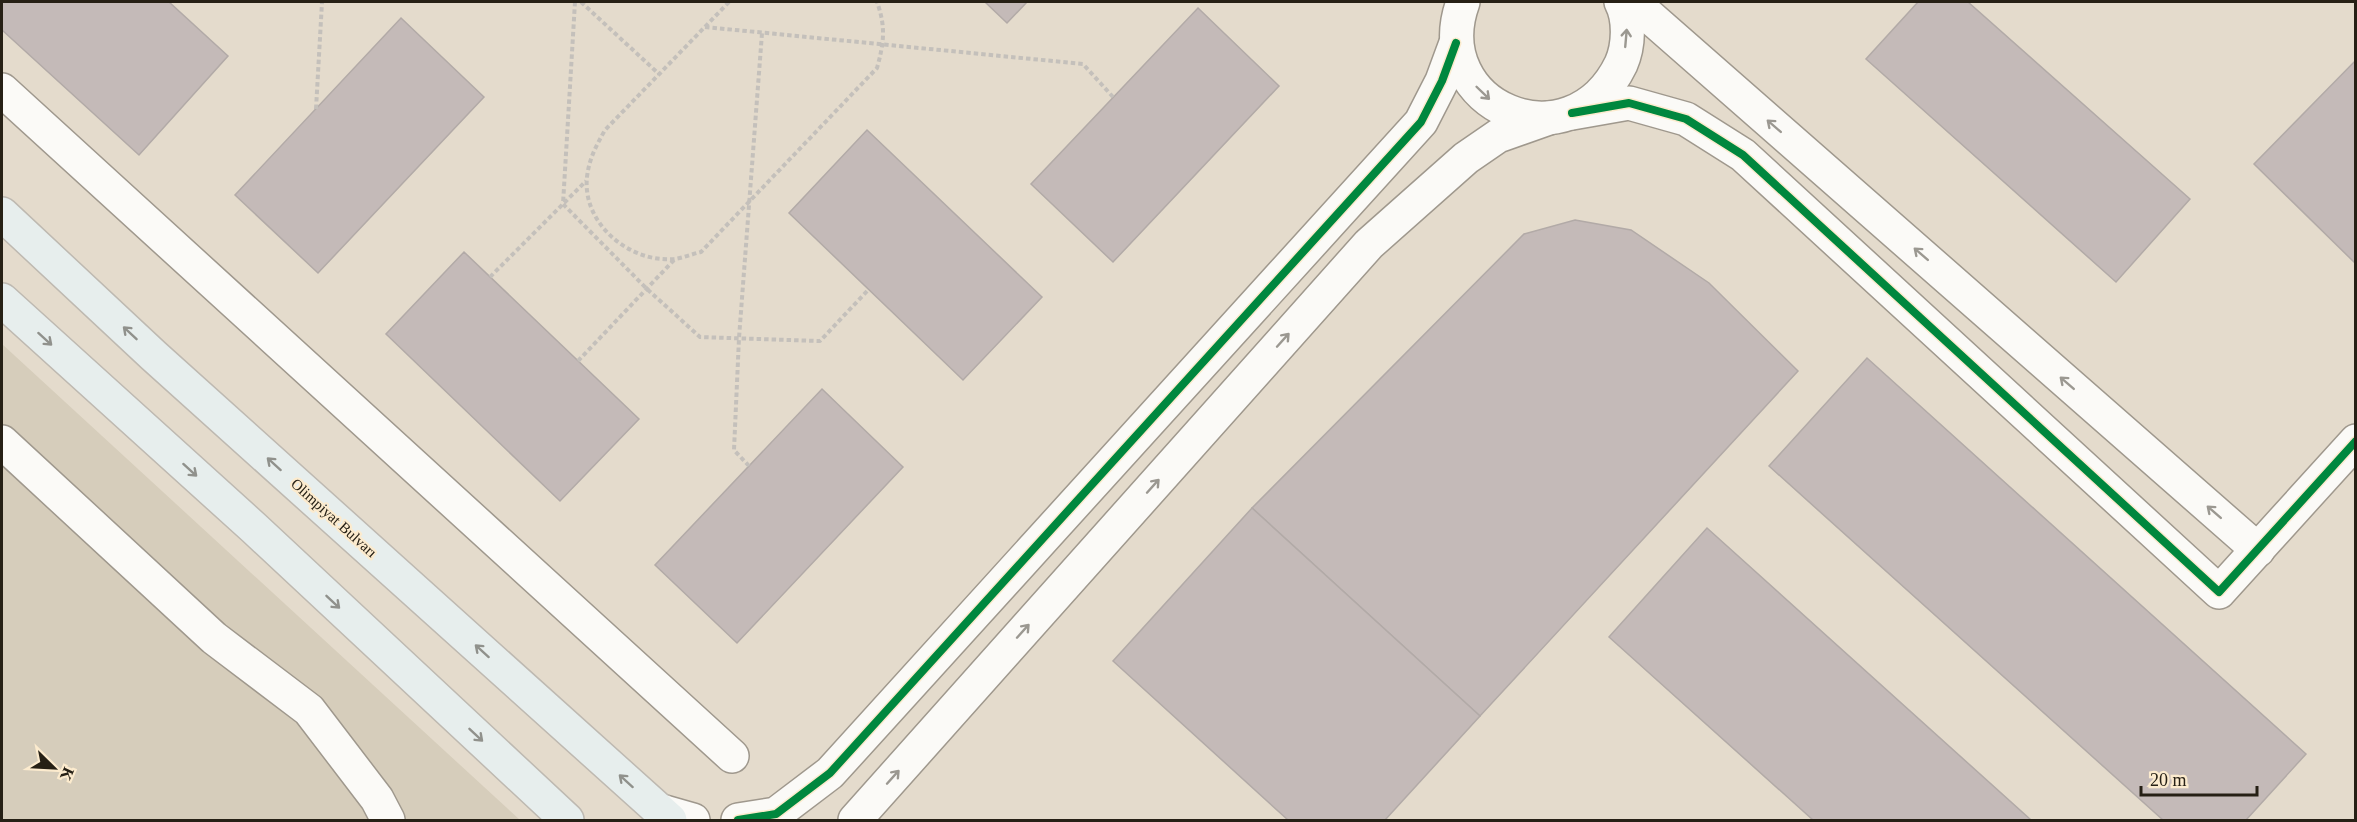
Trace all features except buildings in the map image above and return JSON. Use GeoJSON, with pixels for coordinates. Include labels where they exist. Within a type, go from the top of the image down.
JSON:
{"type":"FeatureCollection","features":[{"type":"Feature","properties":{"kind":"main road","name":"Olimpiyat Bulvarı"},"geometry":{"type":"LineString","coordinates":[[2,214],[154,356],[664,815]]}},
{"type":"Feature","properties":{"kind":"main road"},"geometry":{"type":"LineString","coordinates":[[2,300],[254,528],[567,820]]}},
{"type":"Feature","properties":{"kind":"street"},"geometry":{"type":"LineString","coordinates":[[855,820],[1369,244],[1474,153],[1498,136],[1560,116],[1595,100],[1612,81],[1624,57],[1627,31],[1621,2]]}},
{"type":"Feature","properties":{"kind":"street"},"geometry":{"type":"LineString","coordinates":[[1633,2],[2258,550]]}},
{"type":"Feature","properties":{"kind":"street"},"geometry":{"type":"LineString","coordinates":[[1458,16],[1463,68],[1478,90],[1498,107],[1522,117],[1560,116],[1629,103],[1686,119],[1743,155],[2219,592],[2355,441]]}},
{"type":"Feature","properties":{"kind":"street"},"geometry":{"type":"LineString","coordinates":[[738,820],[776,813],[830,772],[1421,122],[1442,81],[1458,16]]}},
{"type":"Feature","properties":{"kind":"street"},"geometry":{"type":"LineString","coordinates":[[2,90],[732,756]]}},
{"type":"Feature","properties":{"kind":"street"},"geometry":{"type":"LineString","coordinates":[[2,442],[214,638],[309,710],[377,799],[388,820]]}},
{"type":"Feature","properties":{"kind":"street"},"geometry":{"type":"LineString","coordinates":[[664,815],[693,820]]}},
{"type":"Feature","properties":{"kind":"path"},"geometry":{"type":"LineString","coordinates":[[316,109],[322,2]]}},
{"type":"Feature","properties":{"kind":"path"},"geometry":{"type":"LineString","coordinates":[[575,2],[563,204],[647,289],[700,337],[820,341],[869,289]]}},
{"type":"Feature","properties":{"kind":"path"},"geometry":{"type":"LineString","coordinates":[[581,2],[659,74]]}},
{"type":"Feature","properties":{"kind":"path"},"geometry":{"type":"LineString","coordinates":[[729,2],[604,130],[591,153],[586,180],[591,206],[604,230],[623,247],[648,258],[675,259],[701,252],[877,68],[884,44],[883,18],[877,2]]}},
{"type":"Feature","properties":{"kind":"path"},"geometry":{"type":"LineString","coordinates":[[705,27],[1083,64],[1113,97]]}},
{"type":"Feature","properties":{"kind":"path"},"geometry":{"type":"LineString","coordinates":[[749,466],[734,450],[739,338],[762,33]]}},
{"type":"Feature","properties":{"kind":"path"},"geometry":{"type":"LineString","coordinates":[[490,278],[586,180]]}},
{"type":"Feature","properties":{"kind":"path"},"geometry":{"type":"LineString","coordinates":[[578,361],[675,259]]}},
{"type":"Feature","properties":{"kind":"shaded area"},"geometry":{"type":"Polygon","coordinates":[[[2,344],[520,820],[2,820],[2,344]]]}},
{"type":"Feature","properties":{"kind":"cycle path"},"geometry":{"type":"LineString","coordinates":[[738,820],[776,814],[830,773],[1421,122],[1442,81],[1456,43]]}},
{"type":"Feature","properties":{"kind":"cycle path"},"geometry":{"type":"LineString","coordinates":[[1572,113],[1629,103],[1686,119],[1743,155],[2219,592],[2356,441]]}}]}
